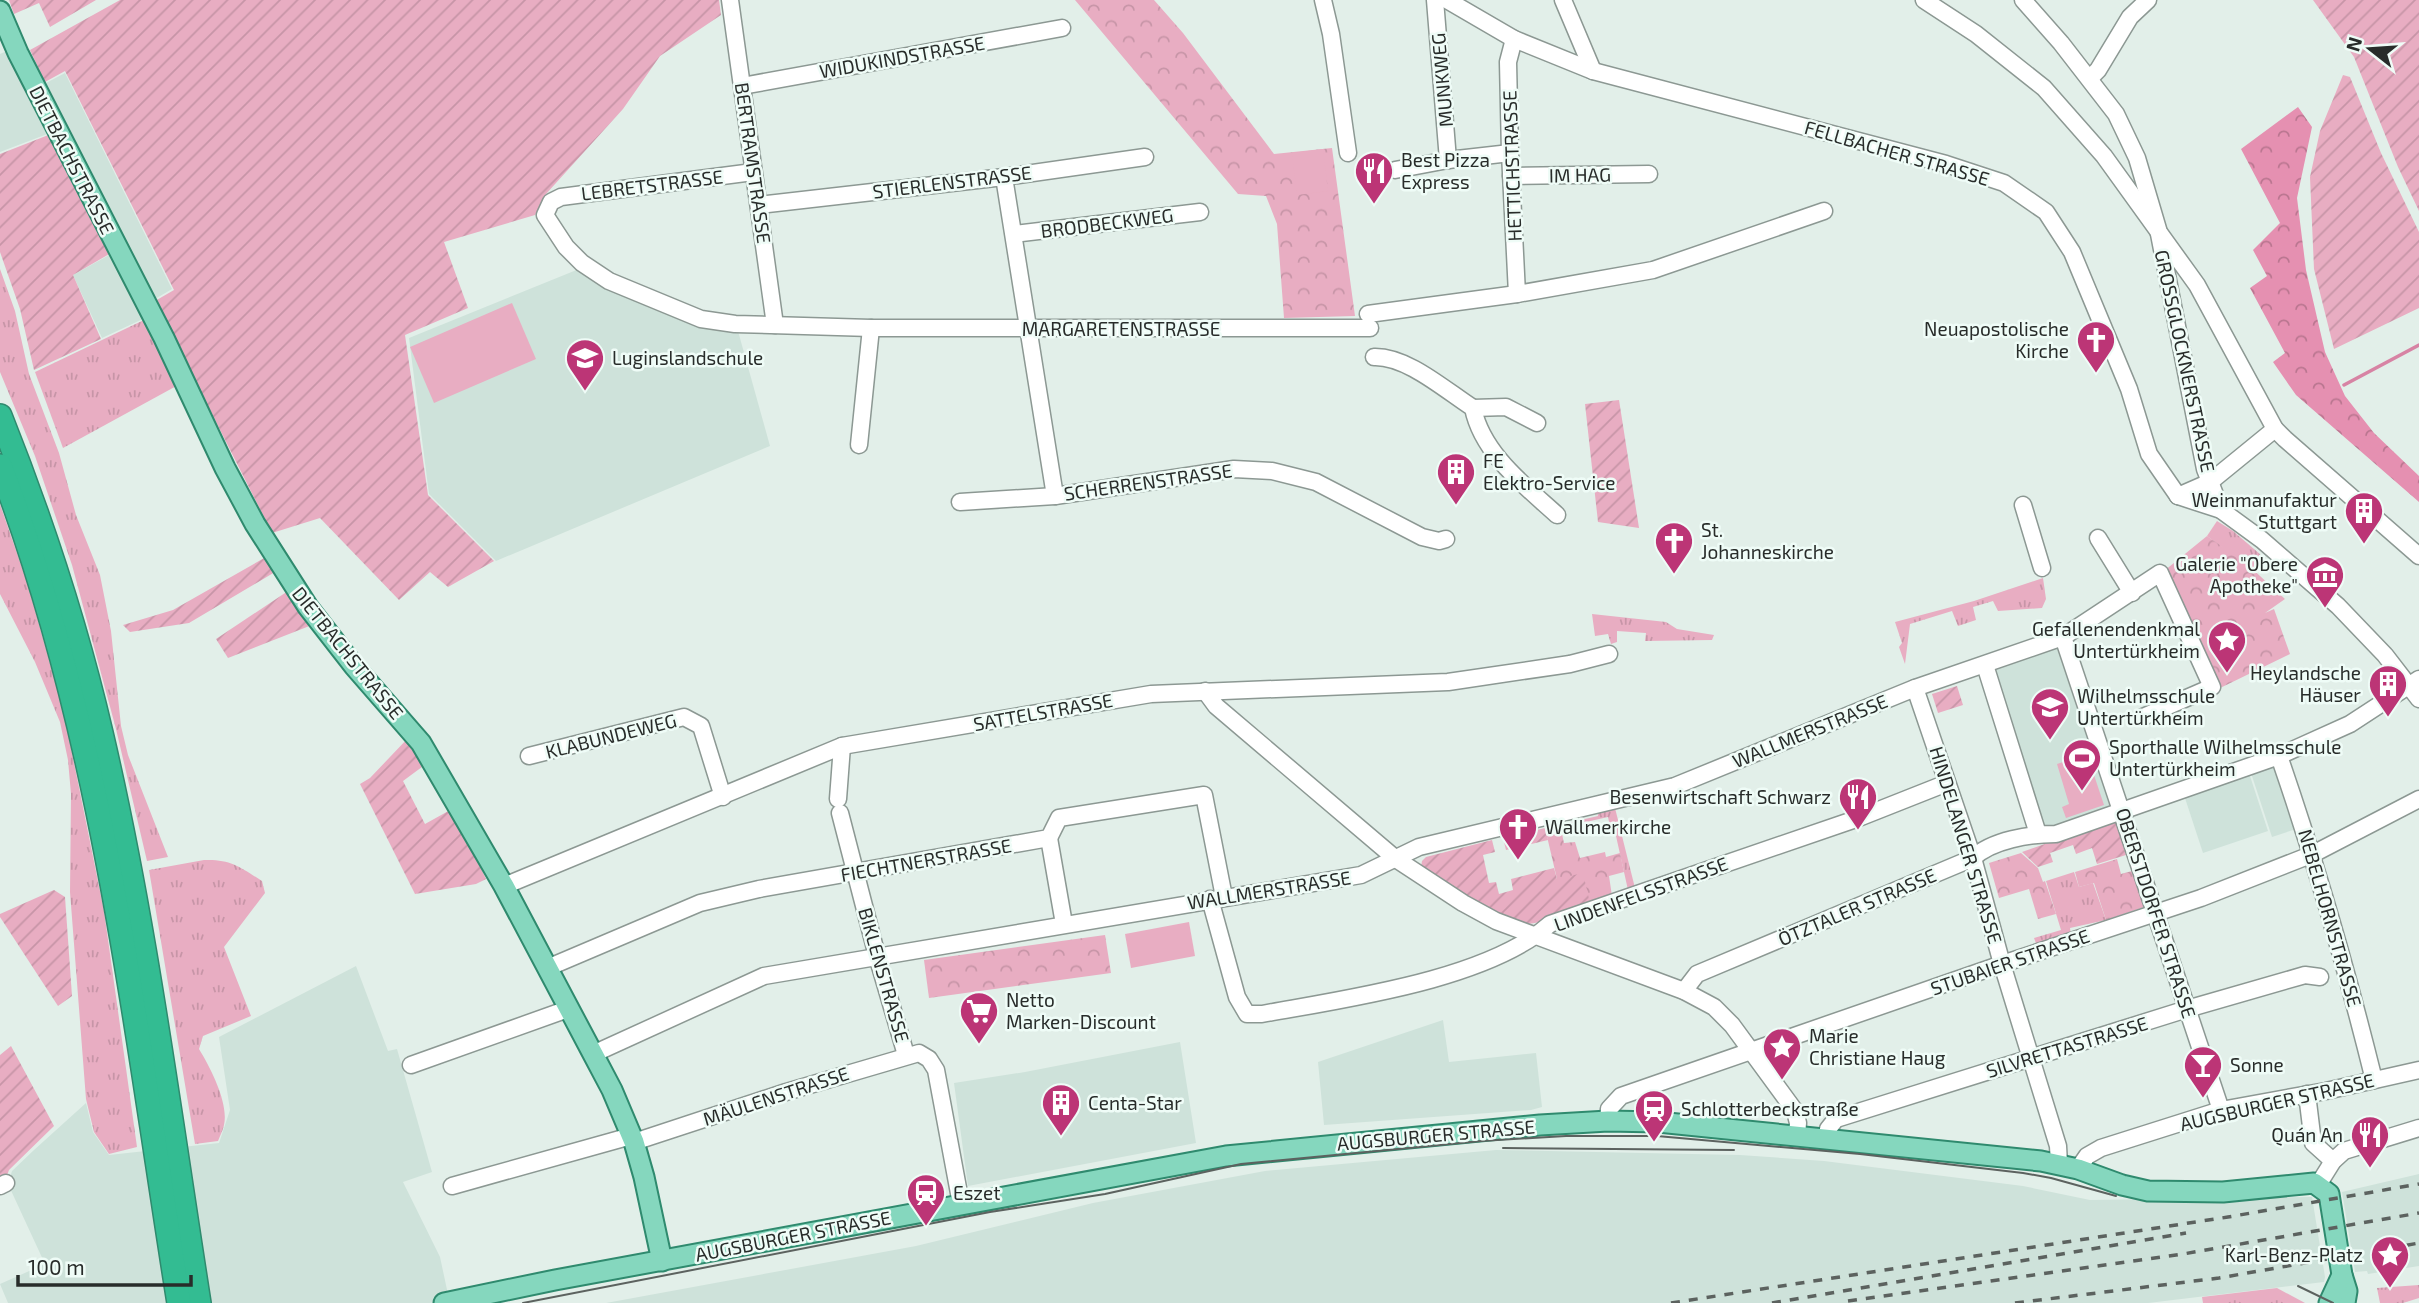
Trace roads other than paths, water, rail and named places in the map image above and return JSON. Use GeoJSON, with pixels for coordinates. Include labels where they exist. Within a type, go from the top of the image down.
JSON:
{"type":"FeatureCollection","features":[{"type":"Feature","properties":{"kind":"highway"},"geometry":{"type":"LineString","coordinates":[[0,416],[58,571],[102,734],[136,903],[179,1303]]}},
{"type":"Feature","properties":{"kind":"highway"},"geometry":{"type":"LineString","coordinates":[[0,466],[41,581],[76,712],[199,1303]]}},
{"type":"Feature","properties":{"kind":"main road","name":"DIETBACHSTRASSE"},"geometry":{"type":"LineString","coordinates":[[0,11],[24,65],[254,524],[308,607],[354,666],[421,743],[504,886],[593,1054],[632,1139],[662,1261]]}},
{"type":"Feature","properties":{"kind":"main road","name":"AUGSBURGER STRASSE"},"geometry":{"type":"LineString","coordinates":[[444,1303],[1153,1168],[1274,1150],[1540,1125],[1608,1121],[1670,1123],[2059,1164],[2078,1169]]}},
{"type":"Feature","properties":{"kind":"main road"},"geometry":{"type":"LineString","coordinates":[[2078,1169],[2148,1191],[2223,1192],[2308,1183],[2318,1185],[2329,1194],[2347,1292],[2345,1303]]}},
{"type":"Feature","properties":{"kind":"main road"},"geometry":{"type":"LineString","coordinates":[[2329,1303],[2342,1275]]}},
{"type":"Feature","properties":{"kind":"street"},"geometry":{"type":"LineString","coordinates":[[1323,0],[1331,34],[1348,153]]}},
{"type":"Feature","properties":{"kind":"street","name":"MUNKWEG"},"geometry":{"type":"LineString","coordinates":[[1435,0],[1448,160]]}},
{"type":"Feature","properties":{"kind":"street","name":"FELLBACHER STRASSE"},"geometry":{"type":"LineString","coordinates":[[1447,0],[1514,39],[1593,71],[1946,164],[2004,183],[2046,212],[2072,252],[2129,389],[2149,454],[2178,496]]}},
{"type":"Feature","properties":{"kind":"street"},"geometry":{"type":"LineString","coordinates":[[1563,0],[1593,71]]}},
{"type":"Feature","properties":{"kind":"street"},"geometry":{"type":"LineString","coordinates":[[1924,0],[1976,34],[2044,88],[2104,156],[2197,285],[2276,429],[2419,556]]}},
{"type":"Feature","properties":{"kind":"street"},"geometry":{"type":"LineString","coordinates":[[2023,0],[2090,78],[2116,114],[2131,144],[2158,229]]}},
{"type":"Feature","properties":{"kind":"street"},"geometry":{"type":"LineString","coordinates":[[2090,78],[2098,70],[2130,17],[2147,0]]}},
{"type":"Feature","properties":{"kind":"street","name":"BERTRAMSTRASSE"},"geometry":{"type":"LineString","coordinates":[[736,3],[742,86],[775,325]]}},
{"type":"Feature","properties":{"kind":"street","name":"WIDUKINDSTRASSE"},"geometry":{"type":"LineString","coordinates":[[742,86],[1062,28]]}},
{"type":"Feature","properties":{"kind":"street","name":"HETTICHSTRASSE"},"geometry":{"type":"LineString","coordinates":[[1514,39],[1508,62],[1517,294]]}},
{"type":"Feature","properties":{"kind":"street"},"geometry":{"type":"LineString","coordinates":[[2104,156],[2117,156],[2131,144]]}},
{"type":"Feature","properties":{"kind":"street"},"geometry":{"type":"LineString","coordinates":[[1395,170],[1448,160],[1510,153]]}},
{"type":"Feature","properties":{"kind":"street"},"geometry":{"type":"LineString","coordinates":[[2104,156],[2133,177],[2143,177]]}},
{"type":"Feature","properties":{"kind":"street","name":"STIERLENSTRASSE"},"geometry":{"type":"LineString","coordinates":[[759,205],[1145,158]]}},
{"type":"Feature","properties":{"kind":"street","name":"LEBRETSTRASSE"},"geometry":{"type":"LineString","coordinates":[[551,202],[561,197],[753,172]]}},
{"type":"Feature","properties":{"kind":"street","name":"IM HAG"},"geometry":{"type":"LineString","coordinates":[[1511,176],[1649,174]]}},
{"type":"Feature","properties":{"kind":"street"},"geometry":{"type":"LineString","coordinates":[[1004,177],[1055,496]]}},
{"type":"Feature","properties":{"kind":"street","name":"MARGARETENSTRASSE"},"geometry":{"type":"LineString","coordinates":[[551,202],[545,215],[553,229],[582,263],[609,281],[701,319],[735,324],[871,328],[1027,329],[1369,321],[1653,270],[1824,211]]}},
{"type":"Feature","properties":{"kind":"street","name":"BRODBECKWEG"},"geometry":{"type":"LineString","coordinates":[[1014,234],[1200,212]]}},
{"type":"Feature","properties":{"kind":"street","name":"GROSSGLOCKNERSTRASSE"},"geometry":{"type":"LineString","coordinates":[[2158,229],[2205,469],[2221,510]]}},
{"type":"Feature","properties":{"kind":"street"},"geometry":{"type":"LineString","coordinates":[[2169,289],[2175,282],[2183,280],[2197,285]]}},
{"type":"Feature","properties":{"kind":"street"},"geometry":{"type":"LineString","coordinates":[[859,445],[871,328]]}},
{"type":"Feature","properties":{"kind":"street"},"geometry":{"type":"LineString","coordinates":[[1374,357],[1387,357],[1402,362],[1473,408],[1506,407],[1537,423]]}},
{"type":"Feature","properties":{"kind":"street"},"geometry":{"type":"LineString","coordinates":[[1473,408],[1476,426],[1493,451],[1520,481],[1557,515]]}},
{"type":"Feature","properties":{"kind":"street"},"geometry":{"type":"LineString","coordinates":[[2178,496],[2210,482],[2276,429]]}},
{"type":"Feature","properties":{"kind":"street","name":"SCHERRENSTRASSE"},"geometry":{"type":"LineString","coordinates":[[960,502],[1055,496],[1234,469],[1272,471],[1316,482],[1422,537],[1439,541],[1446,539]]}},
{"type":"Feature","properties":{"kind":"street"},"geometry":{"type":"LineString","coordinates":[[2178,496],[2221,510],[2253,533],[2338,606],[2416,688]]}},
{"type":"Feature","properties":{"kind":"street"},"geometry":{"type":"LineString","coordinates":[[2023,505],[2042,568]]}},
{"type":"Feature","properties":{"kind":"street"},"geometry":{"type":"LineString","coordinates":[[2098,538],[2132,593]]}},
{"type":"Feature","properties":{"kind":"street","name":"WALLMERSTRASSE"},"geometry":{"type":"LineString","coordinates":[[593,1054],[764,975],[1361,875],[1419,847],[1675,786],[1915,688],[2063,637],[2160,573],[2212,687],[2143,717]]}},
{"type":"Feature","properties":{"kind":"street","name":"OBERSTDORFER STRASSE"},"geometry":{"type":"LineString","coordinates":[[2063,637],[2221,1110]]}},
{"type":"Feature","properties":{"kind":"street","name":"SATTELSTRASSE"},"geometry":{"type":"LineString","coordinates":[[504,886],[842,746],[1151,694],[1448,682],[1570,664],[1609,654]]}},
{"type":"Feature","properties":{"kind":"street"},"geometry":{"type":"LineString","coordinates":[[1985,665],[2038,834]]}},
{"type":"Feature","properties":{"kind":"street","name":"HINDELANGER STRASSE"},"geometry":{"type":"LineString","coordinates":[[1915,688],[1973,859],[2058,1146],[2059,1164]]}},
{"type":"Feature","properties":{"kind":"street","name":"ÖTZTALER STRASSE"},"geometry":{"type":"LineString","coordinates":[[1684,991],[1697,974],[1973,859],[1982,850],[2038,834],[2056,834],[2279,757],[2350,724],[2416,688]]}},
{"type":"Feature","properties":{"kind":"street"},"geometry":{"type":"LineString","coordinates":[[1205,691],[1216,706],[1396,859],[1462,903],[1536,937],[1684,991],[1714,1007],[1732,1025],[1795,1111],[1797,1136]]}},
{"type":"Feature","properties":{"kind":"street","name":"KLABUNDEWEG"},"geometry":{"type":"LineString","coordinates":[[529,756],[684,717],[701,726],[723,797]]}},
{"type":"Feature","properties":{"kind":"street","name":"BIKLENSTRASSE"},"geometry":{"type":"LineString","coordinates":[[842,746],[839,806],[877,956],[913,1054],[929,1059],[936,1070],[961,1204]]}},
{"type":"Feature","properties":{"kind":"street","name":"NEBELHORNSTRASSE"},"geometry":{"type":"LineString","coordinates":[[2279,757],[2313,854],[2374,1080]]}},
{"type":"Feature","properties":{"kind":"street","name":"LINDENFELSSTRASSE"},"geometry":{"type":"LineString","coordinates":[[1217,898],[1237,997],[1247,1014],[1262,1014],[1368,994],[1439,976],[1505,954],[1536,937],[1550,924],[1857,819],[1947,783]]}},
{"type":"Feature","properties":{"kind":"street"},"geometry":{"type":"LineString","coordinates":[[1064,924],[1049,838],[1059,818],[1204,796],[1217,898]]}},
{"type":"Feature","properties":{"kind":"street","name":"STUBAIER STRASSE"},"geometry":{"type":"LineString","coordinates":[[1608,1121],[1609,1109],[1620,1096],[2154,914],[2313,854],[2419,800]]}},
{"type":"Feature","properties":{"kind":"street","name":"FIECHTNERSTRASSE"},"geometry":{"type":"LineString","coordinates":[[547,968],[699,903],[760,889],[1049,838]]}},
{"type":"Feature","properties":{"kind":"street","name":"SILVRETTASTRASSE"},"geometry":{"type":"LineString","coordinates":[[1827,1139],[1828,1129],[1836,1119],[2187,1009],[2305,975],[2320,977]]}},
{"type":"Feature","properties":{"kind":"street"},"geometry":{"type":"LineString","coordinates":[[411,1065],[568,1009]]}},
{"type":"Feature","properties":{"kind":"street","name":"MÄULENSTRASSE"},"geometry":{"type":"LineString","coordinates":[[452,1186],[632,1139],[913,1054]]}},
{"type":"Feature","properties":{"kind":"street","name":"AUGSBURGER STRASSE"},"geometry":{"type":"LineString","coordinates":[[2078,1169],[2087,1156],[2101,1148],[2221,1110],[2419,1070]]}},
{"type":"Feature","properties":{"kind":"street"},"geometry":{"type":"LineString","coordinates":[[2307,1094],[2313,1143],[2333,1161]]}},
{"type":"Feature","properties":{"kind":"street"},"geometry":{"type":"LineString","coordinates":[[2318,1185],[2333,1161],[2344,1152],[2419,1128]]}},
{"type":"Feature","properties":{"kind":"waterway"},"geometry":{"type":"LineString","coordinates":[[2344,385],[2419,345]]}},
{"type":"Feature","properties":{"kind":"tram line"},"geometry":{"type":"LineString","coordinates":[[523,1303],[990,1212],[1105,1194],[1241,1164],[1481,1141],[1566,1136],[1657,1136],[1860,1154],[2023,1173],[2116,1196]]}},
{"type":"Feature","properties":{"kind":"tram line"},"geometry":{"type":"LineString","coordinates":[[1503,1148],[1734,1150]]}},
{"type":"Feature","properties":{"kind":"tram line"},"geometry":{"type":"LineString","coordinates":[[2298,1286],[2333,1303]]}},
{"type":"Feature","properties":{"kind":"railway"},"geometry":{"type":"LineString","coordinates":[[1671,1303],[2228,1217],[2419,1184]]}},
{"type":"Feature","properties":{"kind":"railway"},"geometry":{"type":"LineString","coordinates":[[1848,1301],[2183,1254],[2419,1213]]}},
{"type":"Feature","properties":{"kind":"railway"},"geometry":{"type":"LineString","coordinates":[[1772,1303],[2186,1233]]}},
{"type":"Feature","properties":{"kind":"railway"},"geometry":{"type":"LineString","coordinates":[[2015,1303],[2219,1278],[2419,1243]]}},
{"type":"Feature","properties":{"kind":"place","name":"Best Pizza Express"},"geometry":{"type":"Point","coordinates":[1374,205]}},
{"type":"Feature","properties":{"kind":"place","name":"Neuapostolische Kirche"},"geometry":{"type":"Point","coordinates":[2096,374]}},
{"type":"Feature","properties":{"kind":"place","name":"Luginslandschule"},"geometry":{"type":"Point","coordinates":[585,392]}},
{"type":"Feature","properties":{"kind":"place","name":"FE Elektro-Service"},"geometry":{"type":"Point","coordinates":[1456,506]}},
{"type":"Feature","properties":{"kind":"place","name":"Weinmanufaktur Stuttgart"},"geometry":{"type":"Point","coordinates":[2364,545]}},
{"type":"Feature","properties":{"kind":"place","name":"St. Johanneskirche"},"geometry":{"type":"Point","coordinates":[1674,575]}},
{"type":"Feature","properties":{"kind":"place","name":"Galerie \"Obere Apotheke\""},"geometry":{"type":"Point","coordinates":[2325,609]}},
{"type":"Feature","properties":{"kind":"place","name":"Gefallenendenkmal Untertürkheim"},"geometry":{"type":"Point","coordinates":[2227,674]}},
{"type":"Feature","properties":{"kind":"place","name":"Heylandsche Häuser"},"geometry":{"type":"Point","coordinates":[2388,718]}},
{"type":"Feature","properties":{"kind":"place","name":"Wilhelmsschule Untertürkheim"},"geometry":{"type":"Point","coordinates":[2050,741]}},
{"type":"Feature","properties":{"kind":"place","name":"Sporthalle Wilhelmsschule Untertürkheim"},"geometry":{"type":"Point","coordinates":[2082,792]}},
{"type":"Feature","properties":{"kind":"place","name":"Besenwirtschaft Schwarz"},"geometry":{"type":"Point","coordinates":[1858,831]}},
{"type":"Feature","properties":{"kind":"place","name":"Wallmerkirche"},"geometry":{"type":"Point","coordinates":[1518,861]}},
{"type":"Feature","properties":{"kind":"place","name":"Netto Marken-Discount"},"geometry":{"type":"Point","coordinates":[979,1045]}},
{"type":"Feature","properties":{"kind":"place","name":"Marie Christiane Haug"},"geometry":{"type":"Point","coordinates":[1782,1081]}},
{"type":"Feature","properties":{"kind":"place","name":"Sonne"},"geometry":{"type":"Point","coordinates":[2203,1099]}},
{"type":"Feature","properties":{"kind":"place","name":"Centa-Star"},"geometry":{"type":"Point","coordinates":[1061,1137]}},
{"type":"Feature","properties":{"kind":"place","name":"Schlotterbeckstraße"},"geometry":{"type":"Point","coordinates":[1654,1143]}},
{"type":"Feature","properties":{"kind":"place","name":"Quán An"},"geometry":{"type":"Point","coordinates":[2370,1169]}},
{"type":"Feature","properties":{"kind":"place","name":"Eszet"},"geometry":{"type":"Point","coordinates":[926,1227]}},
{"type":"Feature","properties":{"kind":"place","name":"Karl-Benz-Platz"},"geometry":{"type":"Point","coordinates":[2390,1289]}}]}
